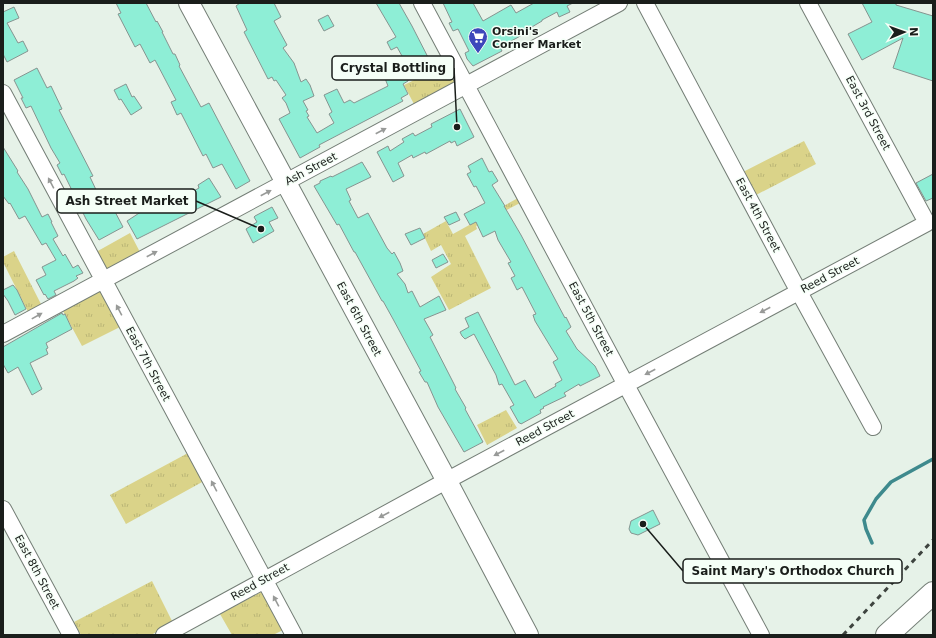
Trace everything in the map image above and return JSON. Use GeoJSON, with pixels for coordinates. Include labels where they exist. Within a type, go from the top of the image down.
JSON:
{"type":"FeatureCollection","features":[{"type":"Feature","properties":{"kind":"highway"},"geometry":{"type":"LineString","coordinates":[[887,635],[933,593]]}},
{"type":"Feature","properties":{"kind":"main road","name":"East 6th Street"},"geometry":{"type":"LineString","coordinates":[[188,3],[528,635]]}},
{"type":"Feature","properties":{"kind":"street","name":"East 5th Street"},"geometry":{"type":"LineString","coordinates":[[422,3],[761,635]]}},
{"type":"Feature","properties":{"kind":"street","name":"Ash Street"},"geometry":{"type":"LineString","coordinates":[[3,334],[618,3]]}},
{"type":"Feature","properties":{"kind":"street","name":"East 4th Street"},"geometry":{"type":"LineString","coordinates":[[645,3],[873,427]]}},
{"type":"Feature","properties":{"kind":"street","name":"East 3rd Street"},"geometry":{"type":"LineString","coordinates":[[808,3],[927,223]]}},
{"type":"Feature","properties":{"kind":"street","name":"East 7th Street"},"geometry":{"type":"LineString","coordinates":[[3,93],[294,635]]}},
{"type":"Feature","properties":{"kind":"street","name":"Reed Street"},"geometry":{"type":"LineString","coordinates":[[164,635],[180,631],[264,580],[927,223]]}},
{"type":"Feature","properties":{"kind":"street","name":"East 8th Street"},"geometry":{"type":"LineString","coordinates":[[3,509],[71,635]]}},
{"type":"Feature","properties":{"kind":"green space"},"geometry":{"type":"Polygon","coordinates":[[[447,64],[456,81],[455,84],[415,106],[404,85],[447,64]]]}},
{"type":"Feature","properties":{"kind":"green space"},"geometry":{"type":"Polygon","coordinates":[[[804,141],[816,164],[756,195],[743,172],[804,141]]]}},
{"type":"Feature","properties":{"kind":"green space"},"geometry":{"type":"Polygon","coordinates":[[[518,198],[520,203],[476,226],[477,229],[465,236],[491,288],[449,310],[431,277],[451,264],[441,245],[431,251],[423,234],[446,221],[453,234],[518,198]]]}},
{"type":"Feature","properties":{"kind":"green space"},"geometry":{"type":"Polygon","coordinates":[[[130,233],[141,254],[107,271],[96,252],[130,233]]]}},
{"type":"Feature","properties":{"kind":"green space"},"geometry":{"type":"Polygon","coordinates":[[[14,251],[43,308],[30,316],[3,262],[3,257],[14,251]]]}},
{"type":"Feature","properties":{"kind":"green space"},"geometry":{"type":"Polygon","coordinates":[[[100,291],[120,327],[82,346],[62,309],[100,291]]]}},
{"type":"Feature","properties":{"kind":"green space"},"geometry":{"type":"Polygon","coordinates":[[[506,410],[517,428],[487,445],[477,425],[506,410]]]}},
{"type":"Feature","properties":{"kind":"green space"},"geometry":{"type":"Polygon","coordinates":[[[188,453],[204,481],[126,524],[110,495],[188,453]]]}},
{"type":"Feature","properties":{"kind":"green space"},"geometry":{"type":"Polygon","coordinates":[[[152,581],[173,623],[151,635],[81,635],[74,622],[152,581]]]}},
{"type":"Feature","properties":{"kind":"green space"},"geometry":{"type":"Polygon","coordinates":[[[261,592],[263,593],[283,630],[273,635],[232,635],[220,614],[261,592]]]}},
{"type":"Feature","properties":{"kind":"building"},"geometry":{"type":"Polygon","coordinates":[[[116,3],[146,3],[163,32],[173,54],[175,54],[180,65],[179,66],[201,107],[209,103],[250,181],[236,189],[222,164],[213,168],[206,154],[203,156],[181,113],[177,115],[171,102],[176,100],[155,60],[150,63],[140,44],[135,47],[118,14],[121,13],[116,3]]]}},
{"type":"Feature","properties":{"kind":"building"},"geometry":{"type":"Polygon","coordinates":[[[240,3],[274,3],[281,17],[274,21],[287,45],[283,48],[294,63],[301,82],[306,79],[314,96],[303,101],[308,110],[306,111],[309,116],[307,117],[317,133],[334,123],[329,114],[332,112],[324,95],[337,89],[344,103],[350,100],[354,103],[388,86],[384,76],[407,65],[397,47],[391,50],[387,42],[396,37],[376,3],[399,3],[433,67],[403,84],[408,94],[401,98],[403,101],[319,145],[320,147],[300,158],[279,119],[290,113],[282,98],[286,95],[276,80],[274,81],[272,77],[268,79],[244,32],[247,30],[236,6],[240,3]]]}},
{"type":"Feature","properties":{"kind":"building"},"geometry":{"type":"Polygon","coordinates":[[[443,3],[473,3],[483,21],[511,5],[516,13],[534,3],[573,3],[567,6],[570,12],[559,17],[557,12],[542,20],[525,31],[526,33],[500,47],[502,51],[473,66],[467,59],[465,53],[469,51],[458,29],[453,31],[449,23],[452,22],[443,3]]]}},
{"type":"Feature","properties":{"kind":"building"},"geometry":{"type":"Polygon","coordinates":[[[862,3],[896,3],[896,5],[933,16],[933,81],[893,68],[903,38],[862,60],[848,34],[872,22],[862,3]]]}},
{"type":"Feature","properties":{"kind":"building"},"geometry":{"type":"Polygon","coordinates":[[[14,7],[19,18],[7,23],[18,43],[23,41],[28,51],[7,62],[3,54],[3,12],[14,7]]]}},
{"type":"Feature","properties":{"kind":"building"},"geometry":{"type":"Polygon","coordinates":[[[328,15],[334,26],[324,31],[318,20],[328,15]]]}},
{"type":"Feature","properties":{"kind":"building"},"geometry":{"type":"Polygon","coordinates":[[[37,68],[47,88],[51,86],[62,109],[59,110],[93,176],[90,177],[98,194],[100,193],[108,208],[112,206],[123,227],[99,240],[86,219],[64,174],[62,175],[57,165],[60,163],[51,148],[31,106],[26,108],[14,80],[37,68]]]}},
{"type":"Feature","properties":{"kind":"building"},"geometry":{"type":"Polygon","coordinates":[[[126,84],[132,97],[134,96],[142,108],[131,115],[121,99],[119,100],[114,90],[126,84]]]}},
{"type":"Feature","properties":{"kind":"building"},"geometry":{"type":"Polygon","coordinates":[[[460,109],[474,137],[457,146],[455,141],[451,143],[450,141],[426,154],[425,152],[413,158],[412,155],[398,163],[404,176],[393,182],[377,152],[388,146],[390,151],[404,142],[402,139],[413,133],[415,136],[432,127],[431,124],[460,109]]]}},
{"type":"Feature","properties":{"kind":"building"},"geometry":{"type":"Polygon","coordinates":[[[3,147],[18,171],[17,172],[28,189],[42,217],[48,214],[58,236],[53,239],[63,256],[65,254],[73,268],[78,265],[83,273],[76,276],[78,278],[74,281],[54,291],[56,295],[48,299],[45,294],[44,295],[36,280],[46,275],[42,267],[56,260],[46,243],[42,245],[25,216],[19,219],[10,203],[9,204],[3,196],[3,147]]]}},
{"type":"Feature","properties":{"kind":"building"},"geometry":{"type":"Polygon","coordinates":[[[482,158],[489,172],[492,171],[498,181],[492,185],[571,327],[566,331],[577,349],[595,366],[600,376],[580,386],[579,384],[564,393],[566,396],[543,407],[544,408],[540,410],[541,413],[521,424],[510,407],[514,405],[502,384],[499,385],[496,375],[474,334],[465,339],[460,332],[469,327],[465,318],[478,312],[515,385],[525,380],[535,398],[556,386],[555,384],[562,380],[553,362],[558,359],[535,321],[533,315],[536,314],[522,287],[517,290],[511,278],[515,276],[508,263],[511,262],[498,240],[495,231],[483,237],[476,222],[470,225],[464,214],[485,203],[476,186],[474,187],[467,174],[471,172],[468,166],[482,158]]]}},
{"type":"Feature","properties":{"kind":"building"},"geometry":{"type":"Polygon","coordinates":[[[362,162],[371,177],[346,189],[351,200],[349,201],[358,218],[368,213],[387,248],[392,254],[394,252],[400,263],[403,271],[397,274],[405,284],[408,293],[412,291],[420,307],[439,296],[446,310],[424,319],[433,335],[430,337],[483,442],[464,452],[438,407],[427,382],[425,382],[419,372],[421,371],[383,301],[339,224],[337,225],[314,186],[320,183],[320,181],[331,176],[332,177],[362,162]]]}},
{"type":"Feature","properties":{"kind":"building"},"geometry":{"type":"Polygon","coordinates":[[[933,174],[933,198],[926,201],[916,183],[933,174]]]}},
{"type":"Feature","properties":{"kind":"building"},"geometry":{"type":"Polygon","coordinates":[[[209,178],[221,197],[137,239],[127,221],[150,206],[152,211],[167,201],[169,205],[199,188],[198,185],[209,178]]]}},
{"type":"Feature","properties":{"kind":"building"},"geometry":{"type":"Polygon","coordinates":[[[272,207],[278,218],[269,222],[274,231],[253,243],[246,229],[257,222],[254,217],[255,216],[272,207]]]}},
{"type":"Feature","properties":{"kind":"building"},"geometry":{"type":"Polygon","coordinates":[[[456,212],[460,220],[449,225],[444,217],[456,212]]]}},
{"type":"Feature","properties":{"kind":"building"},"geometry":{"type":"Polygon","coordinates":[[[420,228],[425,238],[411,245],[405,234],[420,228]]]}},
{"type":"Feature","properties":{"kind":"building"},"geometry":{"type":"Polygon","coordinates":[[[443,254],[448,262],[436,268],[432,260],[443,254]]]}},
{"type":"Feature","properties":{"kind":"building"},"geometry":{"type":"Polygon","coordinates":[[[13,285],[26,309],[15,315],[3,294],[3,290],[13,285]]]}},
{"type":"Feature","properties":{"kind":"building"},"geometry":{"type":"Polygon","coordinates":[[[62,313],[63,315],[65,314],[72,329],[46,343],[48,354],[30,363],[42,389],[32,395],[18,367],[8,373],[3,364],[3,347],[62,313]]]}},
{"type":"Feature","properties":{"kind":"building"},"geometry":{"type":"Polygon","coordinates":[[[653,510],[660,524],[638,535],[631,533],[629,529],[631,521],[653,510]]]}},
{"type":"Feature","properties":{"kind":"waterway"},"geometry":{"type":"LineString","coordinates":[[872,543],[864,520],[876,499],[891,482],[933,459]]}},
{"type":"Feature","properties":{"kind":"railway"},"geometry":{"type":"LineString","coordinates":[[843,635],[933,540]]}},
{"type":"Feature","properties":{"kind":"place","name":"Orsini's Corner Market"},"geometry":{"type":"Point","coordinates":[478,54]}},
{"type":"Feature","properties":{"kind":"place","name":"Crystal Bottling"},"geometry":{"type":"Point","coordinates":[457,127]}},
{"type":"Feature","properties":{"kind":"place","name":"Ash Street Market"},"geometry":{"type":"Point","coordinates":[261,229]}},
{"type":"Feature","properties":{"kind":"place","name":"Saint Mary's Orthodox Church"},"geometry":{"type":"Point","coordinates":[643,524]}}]}
